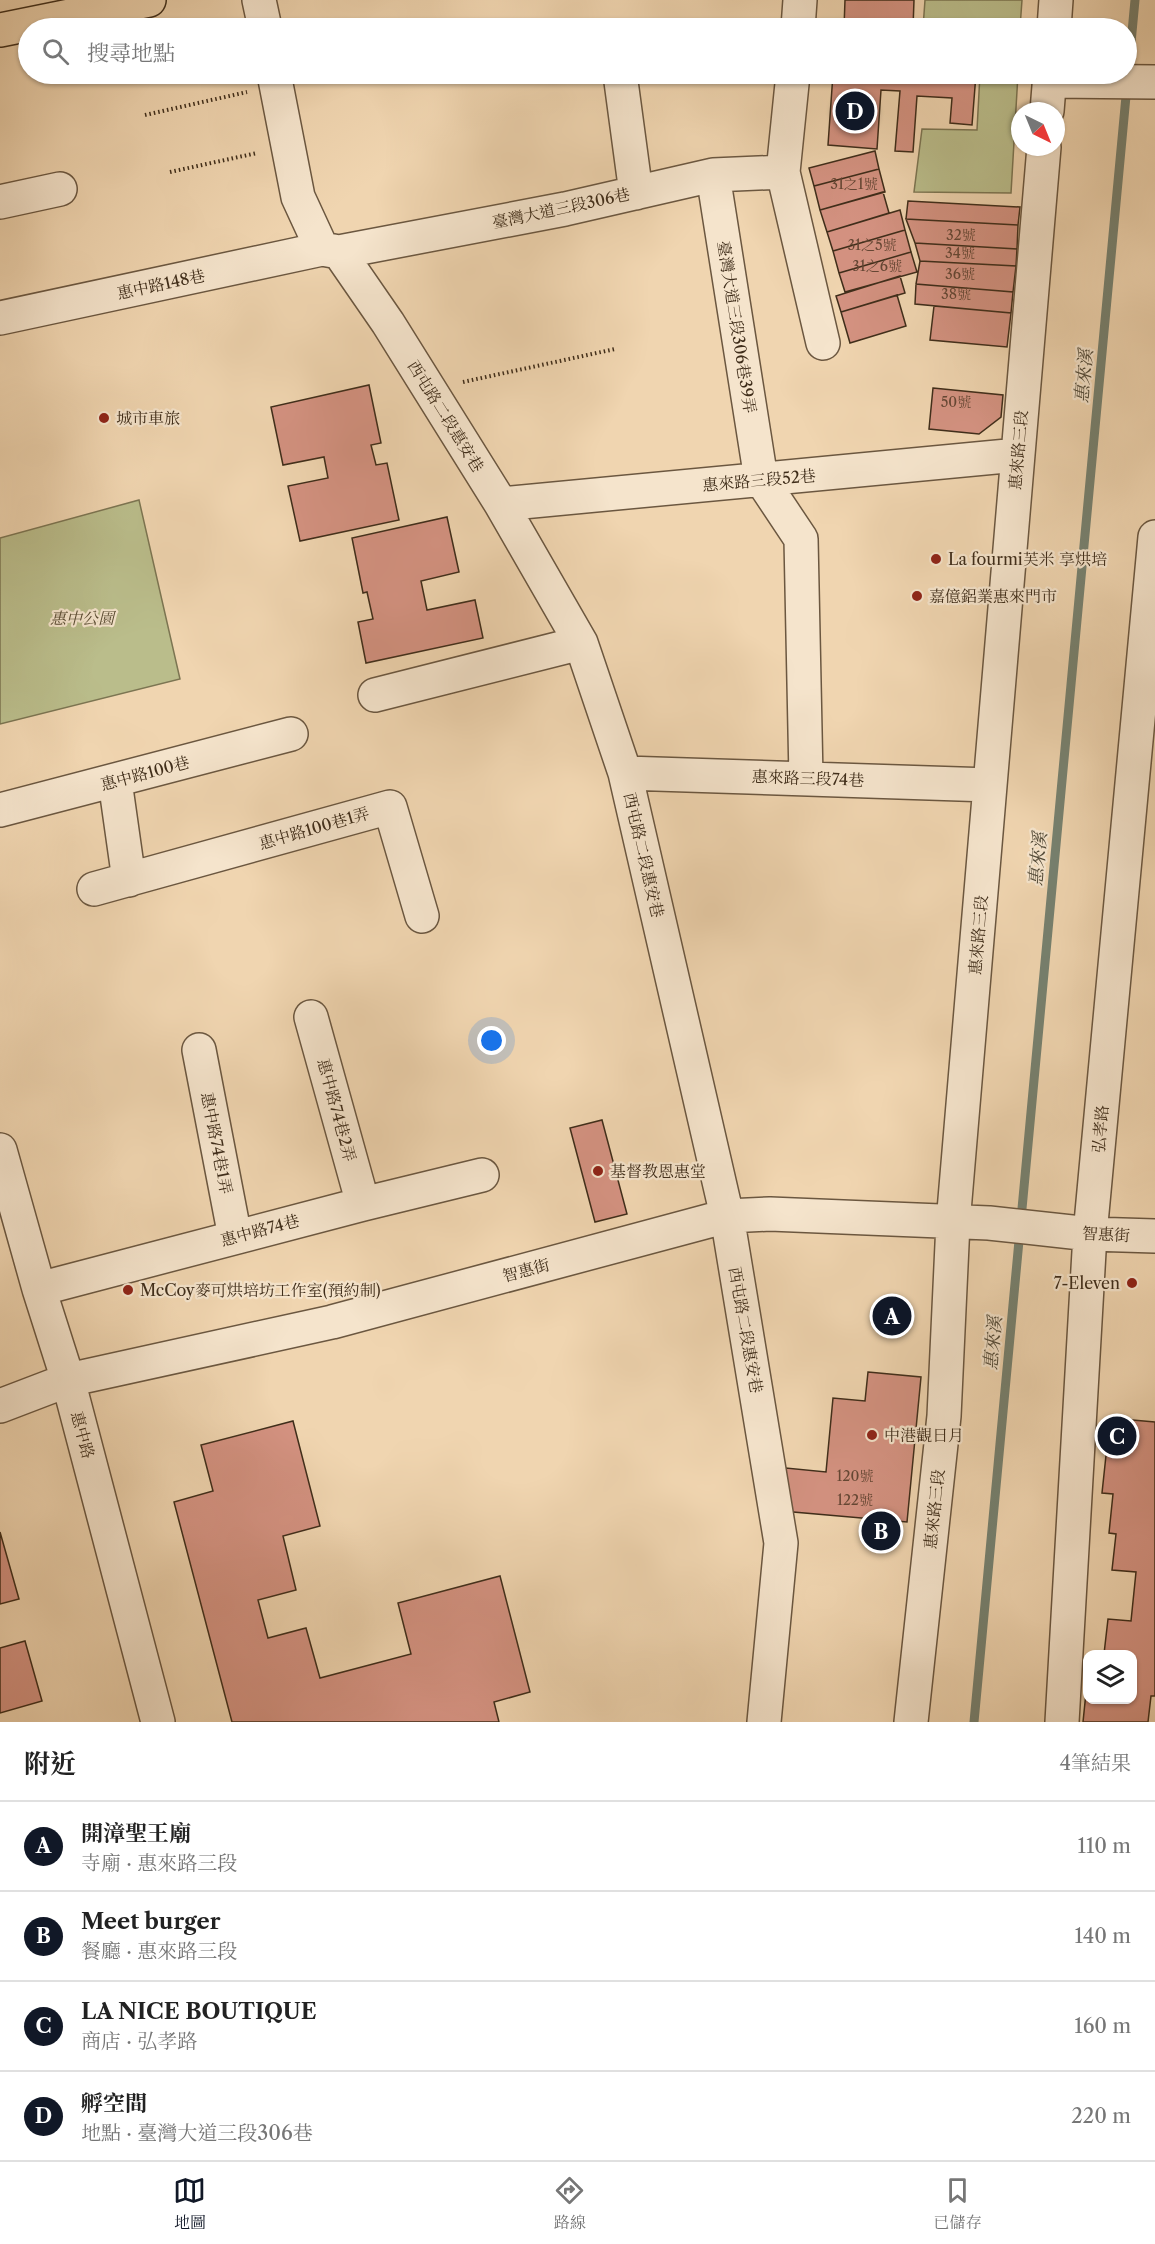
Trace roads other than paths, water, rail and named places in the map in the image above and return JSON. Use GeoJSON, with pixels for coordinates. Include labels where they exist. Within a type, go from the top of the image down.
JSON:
{"type":"FeatureCollection","features":[{"type":"Feature","properties":{"kind":"main road"},"geometry":{"type":"LineString","coordinates":[[60,18],[149,0]]}},
{"type":"Feature","properties":{"kind":"main road"},"geometry":{"type":"LineString","coordinates":[[0,30],[18,26]]}},
{"type":"Feature","properties":{"kind":"street"},"geometry":{"type":"LineString","coordinates":[[259,0],[263,18]]}},
{"type":"Feature","properties":{"kind":"street"},"geometry":{"type":"LineString","coordinates":[[799,18],[800,0]]}},
{"type":"Feature","properties":{"kind":"street"},"geometry":{"type":"LineString","coordinates":[[1055,18],[1056,0]]}},
{"type":"Feature","properties":{"kind":"street"},"geometry":{"type":"LineString","coordinates":[[1137,83],[1155,82]]}},
{"type":"Feature","properties":{"kind":"street","name":"西屯路二段惠安巷"},"geometry":{"type":"LineString","coordinates":[[276,84],[298,197],[331,250],[430,389],[501,504],[581,644],[625,774],[727,1216],[782,1543],[764,1722]]}},
{"type":"Feature","properties":{"kind":"street"},"geometry":{"type":"LineString","coordinates":[[621,84],[636,193]]}},
{"type":"Feature","properties":{"kind":"street"},"geometry":{"type":"LineString","coordinates":[[792,84],[783,172],[824,343]]}},
{"type":"Feature","properties":{"kind":"street"},"geometry":{"type":"LineString","coordinates":[[1049,89],[1125,84]]}},
{"type":"Feature","properties":{"kind":"street","name":"惠來路三段"},"geometry":{"type":"LineString","coordinates":[[910,1722],[944,1416],[953,1223],[1043,156]]}},
{"type":"Feature","properties":{"kind":"street","name":"臺灣大道三段306巷"},"geometry":{"type":"LineString","coordinates":[[331,250],[636,193],[713,175],[783,172]]}},
{"type":"Feature","properties":{"kind":"street","name":"臺灣大道三段306巷39弄"},"geometry":{"type":"LineString","coordinates":[[713,175],[761,479]]}},
{"type":"Feature","properties":{"kind":"street"},"geometry":{"type":"LineString","coordinates":[[0,202],[60,189]]}},
{"type":"Feature","properties":{"kind":"street","name":"惠中路148巷"},"geometry":{"type":"LineString","coordinates":[[0,318],[331,250]]}},
{"type":"Feature","properties":{"kind":"street","name":"惠來路三段52巷"},"geometry":{"type":"LineString","coordinates":[[501,504],[1018,455]]}},
{"type":"Feature","properties":{"kind":"street"},"geometry":{"type":"LineString","coordinates":[[761,479],[801,539],[806,778]]}},
{"type":"Feature","properties":{"kind":"street","name":"弘孝路"},"geometry":{"type":"LineString","coordinates":[[1062,1722],[1090,1234],[1155,537]]}},
{"type":"Feature","properties":{"kind":"street"},"geometry":{"type":"LineString","coordinates":[[375,695],[581,644]]}},
{"type":"Feature","properties":{"kind":"street","name":"惠中路100巷"},"geometry":{"type":"LineString","coordinates":[[0,810],[291,734]]}},
{"type":"Feature","properties":{"kind":"street","name":"惠來路三段74巷"},"geometry":{"type":"LineString","coordinates":[[625,774],[990,785]]}},
{"type":"Feature","properties":{"kind":"street"},"geometry":{"type":"LineString","coordinates":[[115,781],[129,880]]}},
{"type":"Feature","properties":{"kind":"street","name":"惠中路100巷1弄"},"geometry":{"type":"LineString","coordinates":[[94,889],[390,807],[422,916]]}},
{"type":"Feature","properties":{"kind":"street","name":"惠中路74巷2弄"},"geometry":{"type":"LineString","coordinates":[[311,1017],[363,1204]]}},
{"type":"Feature","properties":{"kind":"street","name":"惠中路74巷1弄"},"geometry":{"type":"LineString","coordinates":[[199,1050],[235,1236]]}},
{"type":"Feature","properties":{"kind":"street","name":"惠中路"},"geometry":{"type":"LineString","coordinates":[[0,1150],[39,1289],[68,1380],[158,1722]]}},
{"type":"Feature","properties":{"kind":"street","name":"惠中路74巷"},"geometry":{"type":"LineString","coordinates":[[39,1289],[235,1236],[482,1175]]}},
{"type":"Feature","properties":{"kind":"street","name":"智惠街"},"geometry":{"type":"LineString","coordinates":[[0,1406],[68,1380],[332,1322],[727,1216],[770,1214],[989,1223],[1090,1234],[1155,1236]]}},
{"type":"Feature","properties":{"kind":"waterway","name":"惠來溪"},"geometry":{"type":"LineString","coordinates":[[1133,18],[1135,0]]}},
{"type":"Feature","properties":{"kind":"waterway","name":"惠來溪"},"geometry":{"type":"LineString","coordinates":[[974,1722],[1127,84]]}},
{"type":"Feature","properties":{"kind":"place","name":"孵空間"},"geometry":{"type":"Point","coordinates":[855,111]}},
{"type":"Feature","properties":{"kind":"place","name":"城市車旅"},"geometry":{"type":"Point","coordinates":[104,418]}},
{"type":"Feature","properties":{"kind":"place","name":"La fourmi芙米 享烘培"},"geometry":{"type":"Point","coordinates":[936,559]}},
{"type":"Feature","properties":{"kind":"place","name":"嘉億鋁業惠來門市"},"geometry":{"type":"Point","coordinates":[917,596]}},
{"type":"Feature","properties":{"kind":"place","name":"基督教恩惠堂"},"geometry":{"type":"Point","coordinates":[598,1171]}},
{"type":"Feature","properties":{"kind":"place","name":"7-Eleven"},"geometry":{"type":"Point","coordinates":[1132,1283]}},
{"type":"Feature","properties":{"kind":"place","name":"McCoy麥可烘培坊工作室(預約制)"},"geometry":{"type":"Point","coordinates":[128,1290]}},
{"type":"Feature","properties":{"kind":"place","name":"開漳聖王廟"},"geometry":{"type":"Point","coordinates":[892,1316]}},
{"type":"Feature","properties":{"kind":"place","name":"中港觀日月"},"geometry":{"type":"Point","coordinates":[872,1435]}},
{"type":"Feature","properties":{"kind":"place","name":"LA NICE BOUTIQUE"},"geometry":{"type":"Point","coordinates":[1117,1436]}},
{"type":"Feature","properties":{"kind":"place","name":"Meet burger"},"geometry":{"type":"Point","coordinates":[881,1531]}},
{"type":"Feature","properties":{"kind":"park label","name":"惠中公園"},"geometry":{"type":"Point","coordinates":[82,618]}}]}
